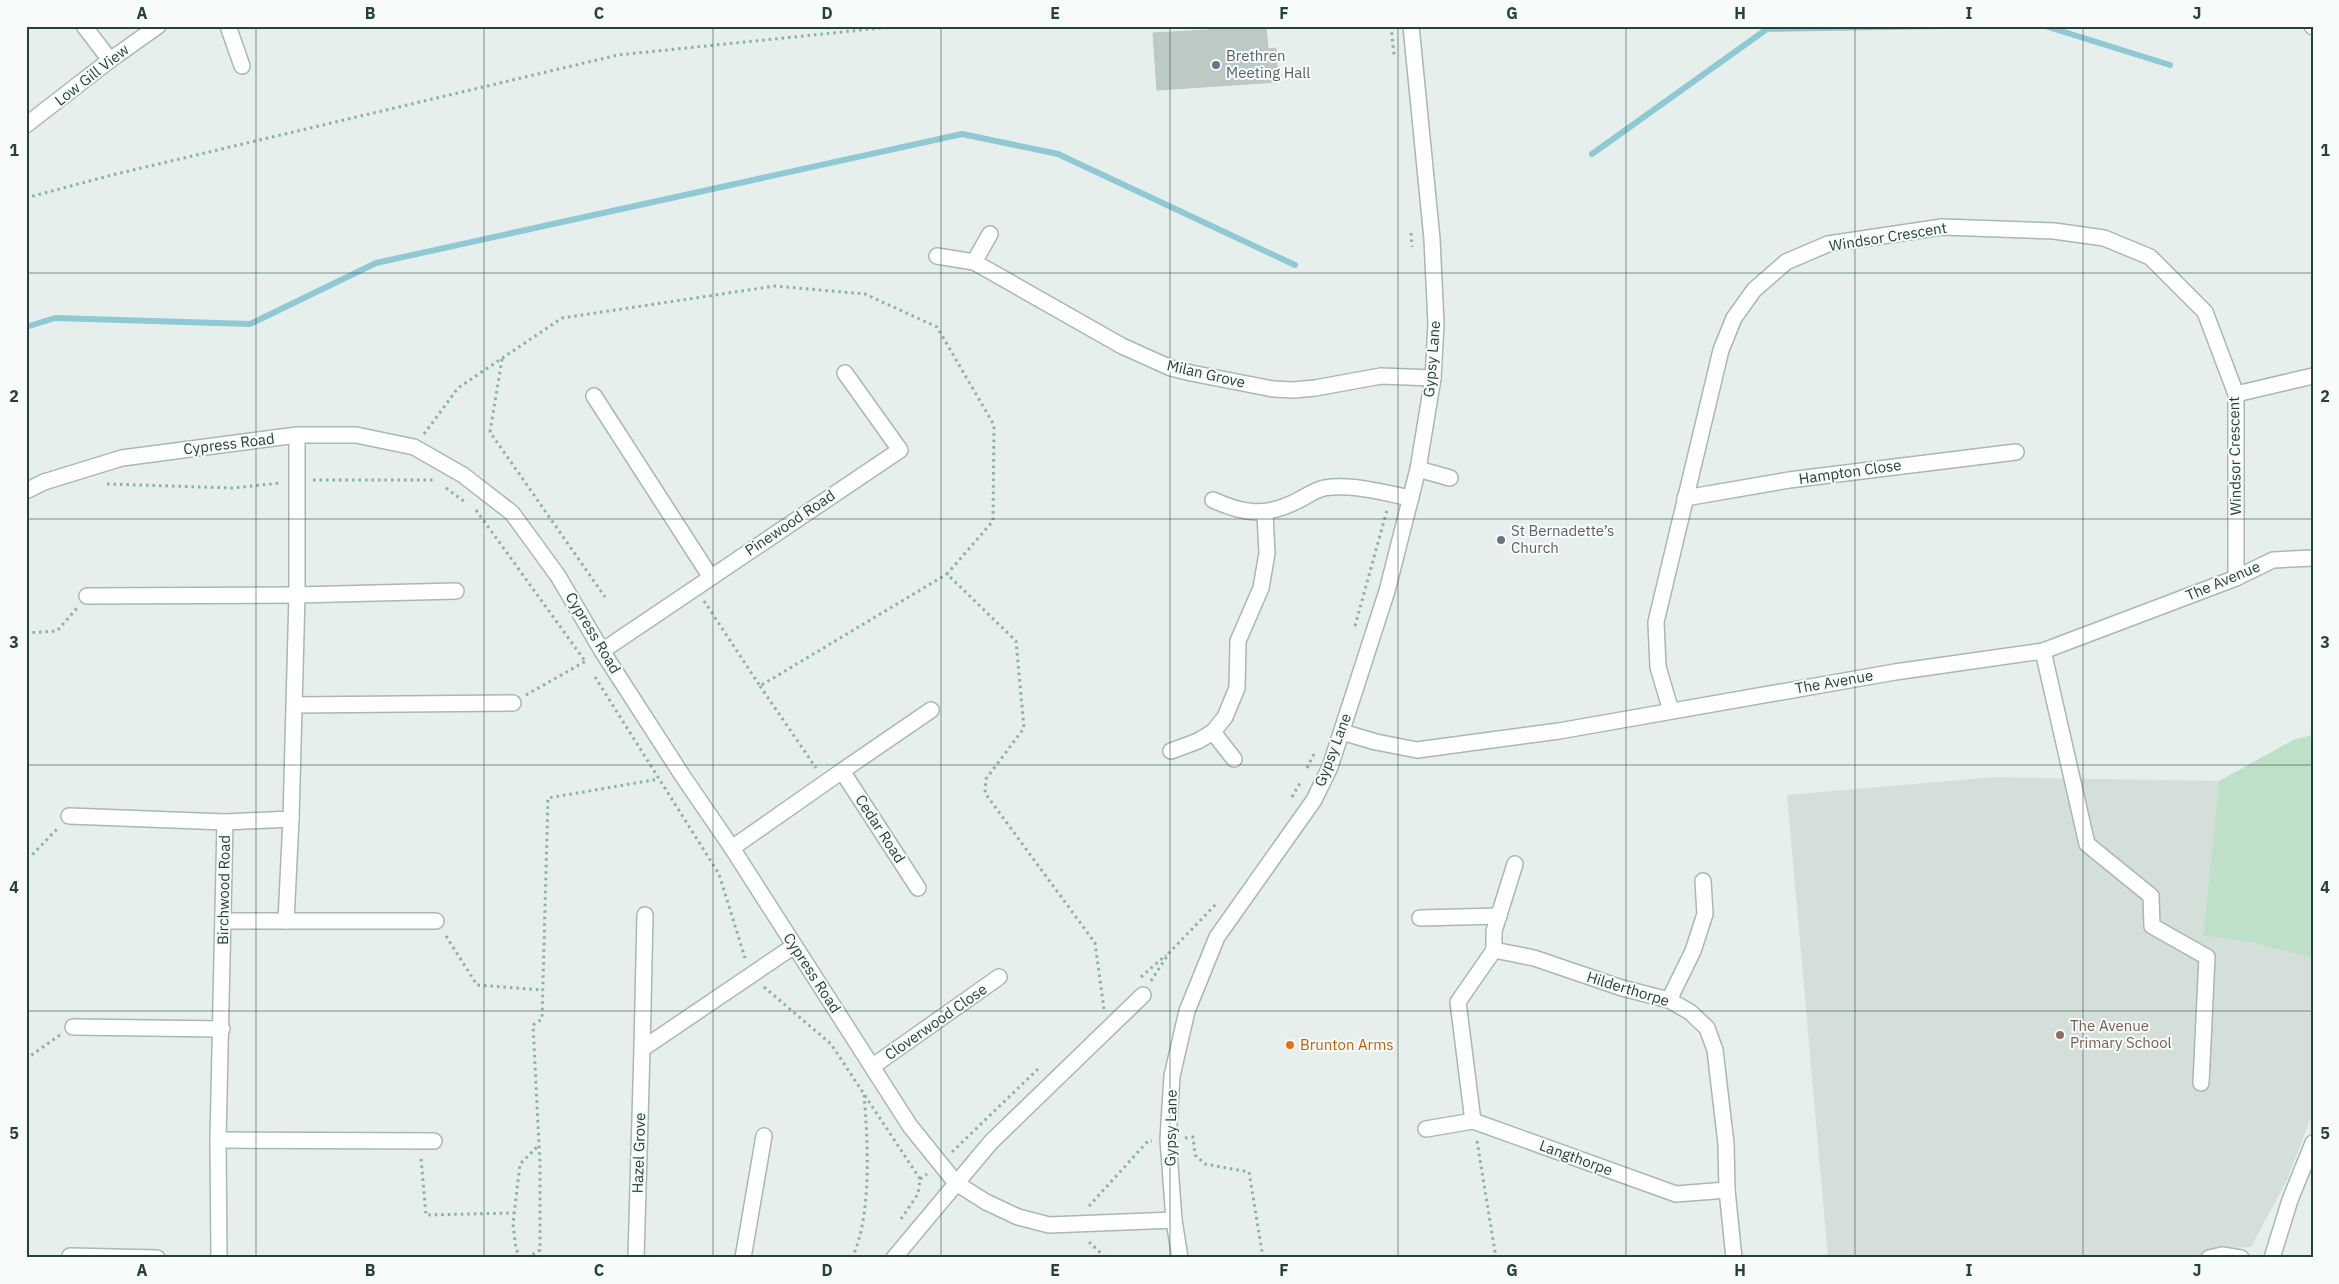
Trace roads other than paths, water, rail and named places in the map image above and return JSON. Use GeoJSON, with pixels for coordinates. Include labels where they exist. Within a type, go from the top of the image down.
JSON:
{"type":"FeatureCollection","features":[{"type":"Feature","properties":{"kind":"street"},"geometry":{"type":"LineString","coordinates":[[84,26],[110,60]]}},
{"type":"Feature","properties":{"kind":"street","name":"Low Gill View"},"geometry":{"type":"LineString","coordinates":[[26,125],[110,60],[158,26]]}},
{"type":"Feature","properties":{"kind":"street"},"geometry":{"type":"LineString","coordinates":[[228,26],[242,66]]}},
{"type":"Feature","properties":{"kind":"street","name":"Gypsy Lane"},"geometry":{"type":"LineString","coordinates":[[1180,1258],[1174,1220],[1168,1139],[1172,1076],[1187,1011],[1217,937],[1314,800],[1330,767],[1387,591],[1418,470],[1433,378],[1436,324],[1432,239],[1411,26]]}},
{"type":"Feature","properties":{"kind":"street","name":"Windsor Crescent"},"geometry":{"type":"LineString","coordinates":[[1671,711],[1658,667],[1656,622],[1721,350],[1734,318],[1754,290],[1786,262],[1828,244],[1942,227],[2054,231],[2104,238],[2150,257],[2205,312],[2236,394],[2236,578]]}},
{"type":"Feature","properties":{"kind":"street"},"geometry":{"type":"LineString","coordinates":[[974,262],[990,234]]}},
{"type":"Feature","properties":{"kind":"street","name":"Milan Grove"},"geometry":{"type":"LineString","coordinates":[[937,256],[974,262],[1122,346],[1163,364],[1191,373],[1273,389],[1294,390],[1381,376],[1433,378]]}},
{"type":"Feature","properties":{"kind":"street","name":"Pinewood Road"},"geometry":{"type":"LineString","coordinates":[[602,651],[696,588],[710,576],[900,450],[845,373]]}},
{"type":"Feature","properties":{"kind":"street"},"geometry":{"type":"LineString","coordinates":[[2236,394],[2313,376]]}},
{"type":"Feature","properties":{"kind":"street"},"geometry":{"type":"LineString","coordinates":[[594,396],[710,576]]}},
{"type":"Feature","properties":{"kind":"street"},"geometry":{"type":"LineString","coordinates":[[286,921],[295,705],[298,435]]}},
{"type":"Feature","properties":{"kind":"street","name":"Cypress Road"},"geometry":{"type":"LineString","coordinates":[[26,492],[44,482],[122,458],[298,435],[356,435],[414,447],[463,475],[512,513],[558,576],[602,651],[682,775],[732,848],[910,1126],[956,1183]]}},
{"type":"Feature","properties":{"kind":"street","name":"Hampton Close"},"geometry":{"type":"LineString","coordinates":[[1685,498],[1799,479],[2016,452]]}},
{"type":"Feature","properties":{"kind":"street"},"geometry":{"type":"LineString","coordinates":[[1418,470],[1450,478]]}},
{"type":"Feature","properties":{"kind":"street"},"geometry":{"type":"LineString","coordinates":[[1213,500],[1231,508],[1265,513],[1287,506],[1323,488],[1343,487],[1411,498]]}},
{"type":"Feature","properties":{"kind":"street"},"geometry":{"type":"LineString","coordinates":[[1171,752],[1198,741],[1213,732],[1226,717],[1237,688],[1238,640],[1261,588],[1266,553],[1265,513]]}},
{"type":"Feature","properties":{"kind":"street","name":"The Avenue"},"geometry":{"type":"LineString","coordinates":[[1342,732],[1376,742],[1417,750],[1559,731],[1895,672],[2043,651],[2236,578],[2273,560],[2313,558]]}},
{"type":"Feature","properties":{"kind":"street"},"geometry":{"type":"LineString","coordinates":[[87,596],[297,595],[456,591]]}},
{"type":"Feature","properties":{"kind":"street"},"geometry":{"type":"LineString","coordinates":[[2043,651],[2087,844],[2151,896],[2152,926],[2207,957],[2201,1082]]}},
{"type":"Feature","properties":{"kind":"street"},"geometry":{"type":"LineString","coordinates":[[295,705],[513,703]]}},
{"type":"Feature","properties":{"kind":"street"},"geometry":{"type":"LineString","coordinates":[[732,848],[930,710]]}},
{"type":"Feature","properties":{"kind":"street"},"geometry":{"type":"LineString","coordinates":[[1213,732],[1234,759]]}},
{"type":"Feature","properties":{"kind":"street","name":"Cedar Road"},"geometry":{"type":"LineString","coordinates":[[842,771],[918,888]]}},
{"type":"Feature","properties":{"kind":"street"},"geometry":{"type":"LineString","coordinates":[[69,816],[225,822]]}},
{"type":"Feature","properties":{"kind":"street","name":"Birchwood Road"},"geometry":{"type":"LineString","coordinates":[[219,1258],[218,1140],[222,1029],[225,822],[291,819]]}},
{"type":"Feature","properties":{"kind":"street"},"geometry":{"type":"LineString","coordinates":[[1474,1121],[1458,1002],[1494,950],[1494,930],[1515,864]]}},
{"type":"Feature","properties":{"kind":"street"},"geometry":{"type":"LineString","coordinates":[[1669,1000],[1693,951],[1705,914],[1703,882]]}},
{"type":"Feature","properties":{"kind":"street","name":"Hazel Grove"},"geometry":{"type":"LineString","coordinates":[[636,1258],[645,915]]}},
{"type":"Feature","properties":{"kind":"street"},"geometry":{"type":"LineString","coordinates":[[1420,918],[1499,916]]}},
{"type":"Feature","properties":{"kind":"street"},"geometry":{"type":"LineString","coordinates":[[223,921],[436,921]]}},
{"type":"Feature","properties":{"kind":"street"},"geometry":{"type":"LineString","coordinates":[[642,1049],[794,946]]}},
{"type":"Feature","properties":{"kind":"street","name":"Hilderthorpe"},"geometry":{"type":"LineString","coordinates":[[1494,950],[1534,958],[1622,988],[1669,1000],[1690,1012],[1707,1028],[1715,1050],[1726,1144],[1727,1190],[1734,1258]]}},
{"type":"Feature","properties":{"kind":"street","name":"Cloverwood Close"},"geometry":{"type":"LineString","coordinates":[[873,1066],[999,977]]}},
{"type":"Feature","properties":{"kind":"street"},"geometry":{"type":"LineString","coordinates":[[894,1258],[991,1142],[1143,995]]}},
{"type":"Feature","properties":{"kind":"street"},"geometry":{"type":"LineString","coordinates":[[72,1026],[222,1029]]}},
{"type":"Feature","properties":{"kind":"street","name":"Langthorpe"},"geometry":{"type":"LineString","coordinates":[[1426,1129],[1474,1121],[1676,1194],[1727,1190]]}},
{"type":"Feature","properties":{"kind":"street"},"geometry":{"type":"LineString","coordinates":[[743,1258],[764,1136]]}},
{"type":"Feature","properties":{"kind":"street"},"geometry":{"type":"LineString","coordinates":[[218,1140],[427,1141]]}},
{"type":"Feature","properties":{"kind":"street"},"geometry":{"type":"LineString","coordinates":[[2272,1258],[2290,1200],[2313,1143]]}},
{"type":"Feature","properties":{"kind":"street"},"geometry":{"type":"LineString","coordinates":[[956,1183],[986,1202],[1018,1217],[1049,1224],[1174,1220]]}},
{"type":"Feature","properties":{"kind":"street"},"geometry":{"type":"LineString","coordinates":[[2209,1258],[2222,1255],[2241,1258]]}},
{"type":"Feature","properties":{"kind":"street"},"geometry":{"type":"LineString","coordinates":[[70,1256],[156,1258]]}},
{"type":"Feature","properties":{"kind":"waterway"},"geometry":{"type":"LineString","coordinates":[[1592,154],[1767,29],[1944,26]]}},
{"type":"Feature","properties":{"kind":"waterway"},"geometry":{"type":"LineString","coordinates":[[2045,26],[2170,65]]}},
{"type":"Feature","properties":{"kind":"waterway"},"geometry":{"type":"LineString","coordinates":[[26,327],[55,318],[250,324],[376,263],[962,134],[1058,154],[1295,265]]}},
{"type":"Feature","properties":{"kind":"place","name":"Brethren Meeting Hall"},"geometry":{"type":"Point","coordinates":[1216,65]}},
{"type":"Feature","properties":{"kind":"place","name":"St Bernadette’s Church"},"geometry":{"type":"Point","coordinates":[1501,540]}},
{"type":"Feature","properties":{"kind":"place","name":"The Avenue Primary School"},"geometry":{"type":"Point","coordinates":[2060,1035]}},
{"type":"Feature","properties":{"kind":"place","name":"Brunton Arms"},"geometry":{"type":"Point","coordinates":[1290,1045]}}]}
